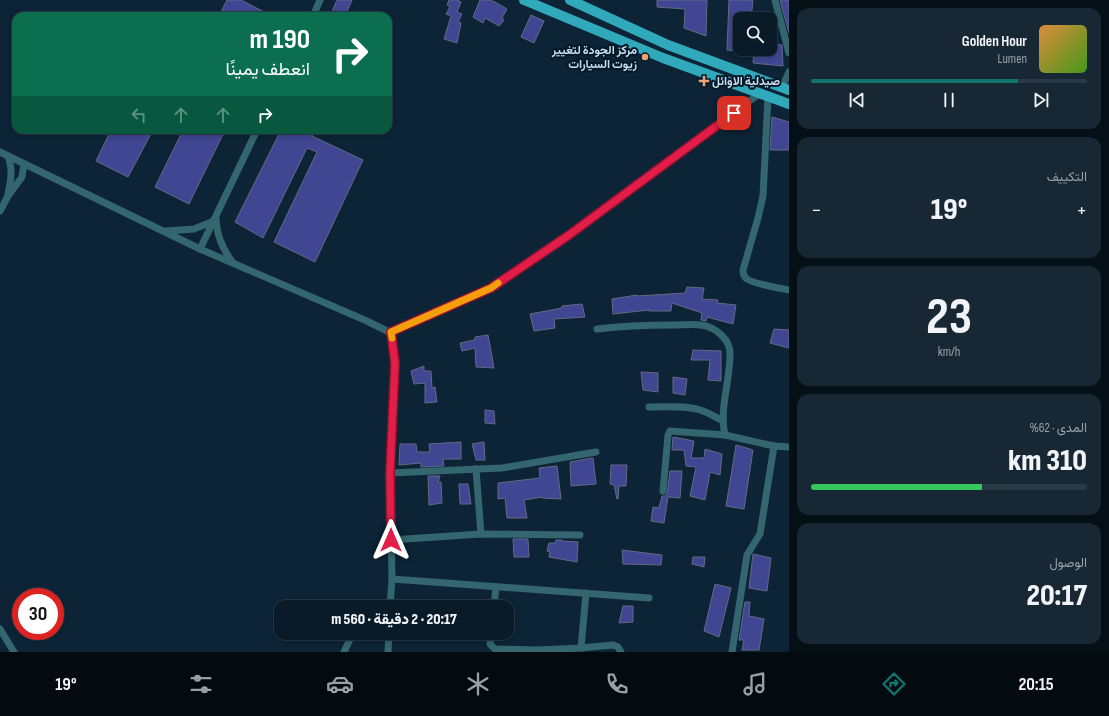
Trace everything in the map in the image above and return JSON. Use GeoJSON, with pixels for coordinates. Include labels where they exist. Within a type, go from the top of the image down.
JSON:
{"type":"FeatureCollection","features":[{"type":"Feature","properties":{"kind":"main road"},"geometry":{"type":"LineString","coordinates":[[524,0],[663,58],[789,104]]}},
{"type":"Feature","properties":{"kind":"main road"},"geometry":{"type":"LineString","coordinates":[[570,0],[668,46],[786,89]]}},
{"type":"Feature","properties":{"kind":"main road"},"geometry":{"type":"LineString","coordinates":[[663,58],[668,46]]}},
{"type":"Feature","properties":{"kind":"street"},"geometry":{"type":"LineString","coordinates":[[315,12],[320,0]]}},
{"type":"Feature","properties":{"kind":"street"},"geometry":{"type":"LineString","coordinates":[[775,0],[789,53]]}},
{"type":"Feature","properties":{"kind":"street"},"geometry":{"type":"LineString","coordinates":[[786,89],[789,72]]}},
{"type":"Feature","properties":{"kind":"street"},"geometry":{"type":"LineString","coordinates":[[764,96],[763,196],[743,270],[747,279],[775,288],[789,290]]}},
{"type":"Feature","properties":{"kind":"street"},"geometry":{"type":"LineString","coordinates":[[0,152],[200,249],[391,332],[491,288],[569,235],[764,96]]}},
{"type":"Feature","properties":{"kind":"street"},"geometry":{"type":"LineString","coordinates":[[200,249],[256,134]]}},
{"type":"Feature","properties":{"kind":"street"},"geometry":{"type":"LineString","coordinates":[[8,156],[12,175],[8,196]]}},
{"type":"Feature","properties":{"kind":"street"},"geometry":{"type":"LineString","coordinates":[[0,211],[8,196],[22,177],[24,164]]}},
{"type":"Feature","properties":{"kind":"street"},"geometry":{"type":"LineString","coordinates":[[215,218],[218,238],[224,251],[233,263]]}},
{"type":"Feature","properties":{"kind":"street"},"geometry":{"type":"LineString","coordinates":[[164,231],[194,229],[215,218]]}},
{"type":"Feature","properties":{"kind":"street"},"geometry":{"type":"LineString","coordinates":[[597,329],[633,325],[702,325],[712,328],[722,335],[728,344],[731,355],[722,421],[724,435]]}},
{"type":"Feature","properties":{"kind":"street"},"geometry":{"type":"LineString","coordinates":[[390,600],[392,579],[390,474],[395,363],[391,332]]}},
{"type":"Feature","properties":{"kind":"street"},"geometry":{"type":"LineString","coordinates":[[649,407],[687,408],[699,410],[722,421]]}},
{"type":"Feature","properties":{"kind":"street"},"geometry":{"type":"LineString","coordinates":[[662,491],[668,435],[670,431],[724,435],[774,446],[789,447]]}},
{"type":"Feature","properties":{"kind":"street"},"geometry":{"type":"LineString","coordinates":[[732,652],[747,555],[760,534],[774,446]]}},
{"type":"Feature","properties":{"kind":"street"},"geometry":{"type":"LineString","coordinates":[[390,474],[502,468],[596,452]]}},
{"type":"Feature","properties":{"kind":"street"},"geometry":{"type":"LineString","coordinates":[[476,469],[481,534]]}},
{"type":"Feature","properties":{"kind":"street"},"geometry":{"type":"LineString","coordinates":[[391,540],[481,534],[580,535]]}},
{"type":"Feature","properties":{"kind":"street"},"geometry":{"type":"LineString","coordinates":[[392,579],[649,598]]}},
{"type":"Feature","properties":{"kind":"street"},"geometry":{"type":"LineString","coordinates":[[495,600],[496,587]]}},
{"type":"Feature","properties":{"kind":"street"},"geometry":{"type":"LineString","coordinates":[[581,648],[586,593]]}},
{"type":"Feature","properties":{"kind":"street"},"geometry":{"type":"LineString","coordinates":[[0,628],[2,638],[14,652]]}},
{"type":"Feature","properties":{"kind":"street"},"geometry":{"type":"LineString","coordinates":[[344,652],[350,640]]}},
{"type":"Feature","properties":{"kind":"street"},"geometry":{"type":"LineString","coordinates":[[388,652],[389,640]]}},
{"type":"Feature","properties":{"kind":"street"},"geometry":{"type":"LineString","coordinates":[[491,640],[490,644],[495,650],[537,651],[613,645],[618,647],[620,652]]}},
{"type":"Feature","properties":{"kind":"building"},"geometry":{"type":"Polygon","coordinates":[[[227,0],[241,0],[264,12],[221,12],[227,0]]]}},
{"type":"Feature","properties":{"kind":"building"},"geometry":{"type":"Polygon","coordinates":[[[337,0],[352,0],[347,12],[332,12],[337,0]]]}},
{"type":"Feature","properties":{"kind":"building"},"geometry":{"type":"Polygon","coordinates":[[[449,0],[457,0],[461,2],[457,12],[462,14],[458,22],[461,23],[457,43],[444,39],[451,16],[446,14],[450,7],[447,5],[449,0]]]}},
{"type":"Feature","properties":{"kind":"building"},"geometry":{"type":"Polygon","coordinates":[[[480,0],[495,2],[507,9],[502,18],[504,20],[499,26],[485,18],[483,23],[473,17],[480,0]]]}},
{"type":"Feature","properties":{"kind":"building"},"geometry":{"type":"Polygon","coordinates":[[[657,0],[707,0],[706,36],[684,28],[685,9],[657,7],[657,0]]]}},
{"type":"Feature","properties":{"kind":"building"},"geometry":{"type":"Polygon","coordinates":[[[729,0],[753,0],[752,12],[733,12],[733,50],[727,50],[729,0]]]}},
{"type":"Feature","properties":{"kind":"building"},"geometry":{"type":"Polygon","coordinates":[[[780,0],[789,0],[789,33],[780,0]]]}},
{"type":"Feature","properties":{"kind":"building"},"geometry":{"type":"Polygon","coordinates":[[[531,15],[544,21],[534,43],[521,37],[531,15]]]}},
{"type":"Feature","properties":{"kind":"building"},"geometry":{"type":"Polygon","coordinates":[[[777,44],[782,45],[783,66],[753,63],[754,56],[777,56],[777,44]]]}},
{"type":"Feature","properties":{"kind":"building"},"geometry":{"type":"Polygon","coordinates":[[[772,117],[789,122],[789,150],[770,150],[772,117]]]}},
{"type":"Feature","properties":{"kind":"building"},"geometry":{"type":"Polygon","coordinates":[[[109,134],[151,134],[128,177],[96,161],[109,134]]]}},
{"type":"Feature","properties":{"kind":"building"},"geometry":{"type":"Polygon","coordinates":[[[181,134],[223,134],[189,204],[155,187],[181,134]]]}},
{"type":"Feature","properties":{"kind":"building"},"geometry":{"type":"Polygon","coordinates":[[[279,134],[313,134],[312,136],[363,160],[315,262],[274,242],[317,152],[307,148],[263,238],[235,222],[279,134]]]}},
{"type":"Feature","properties":{"kind":"building"},"geometry":{"type":"Polygon","coordinates":[[[687,287],[704,288],[702,299],[718,300],[717,303],[736,305],[733,324],[707,317],[706,321],[701,320],[702,313],[672,303],[671,311],[649,310],[613,314],[612,299],[637,295],[685,293],[687,287]]]}},
{"type":"Feature","properties":{"kind":"building"},"geometry":{"type":"Polygon","coordinates":[[[582,304],[585,317],[554,319],[555,328],[534,331],[530,314],[562,308],[562,306],[582,304]]]}},
{"type":"Feature","properties":{"kind":"building"},"geometry":{"type":"Polygon","coordinates":[[[774,329],[789,330],[789,348],[770,343],[774,329]]]}},
{"type":"Feature","properties":{"kind":"building"},"geometry":{"type":"Polygon","coordinates":[[[488,335],[494,368],[476,367],[475,348],[462,351],[460,343],[475,340],[475,337],[488,335]]]}},
{"type":"Feature","properties":{"kind":"building"},"geometry":{"type":"Polygon","coordinates":[[[693,350],[721,351],[721,381],[708,380],[710,360],[691,360],[693,350]]]}},
{"type":"Feature","properties":{"kind":"building"},"geometry":{"type":"Polygon","coordinates":[[[424,366],[424,371],[431,371],[432,388],[435,387],[437,402],[425,403],[425,383],[414,384],[411,371],[424,366]]]}},
{"type":"Feature","properties":{"kind":"building"},"geometry":{"type":"Polygon","coordinates":[[[641,372],[658,373],[658,392],[643,390],[641,372]]]}},
{"type":"Feature","properties":{"kind":"building"},"geometry":{"type":"Polygon","coordinates":[[[673,377],[687,379],[685,395],[673,393],[673,377]]]}},
{"type":"Feature","properties":{"kind":"building"},"geometry":{"type":"Polygon","coordinates":[[[485,410],[494,411],[495,424],[485,423],[485,410]]]}},
{"type":"Feature","properties":{"kind":"building"},"geometry":{"type":"Polygon","coordinates":[[[673,437],[694,441],[691,458],[704,458],[705,449],[722,454],[720,475],[710,472],[705,500],[690,496],[696,467],[686,466],[684,450],[672,450],[673,437]]]}},
{"type":"Feature","properties":{"kind":"building"},"geometry":{"type":"Polygon","coordinates":[[[461,442],[461,459],[443,459],[444,466],[421,467],[421,463],[399,465],[400,444],[416,444],[417,452],[430,452],[429,444],[461,442]]]}},
{"type":"Feature","properties":{"kind":"building"},"geometry":{"type":"Polygon","coordinates":[[[484,442],[485,460],[476,460],[472,444],[484,442]]]}},
{"type":"Feature","properties":{"kind":"building"},"geometry":{"type":"Polygon","coordinates":[[[736,445],[753,450],[744,509],[726,506],[736,445]]]}},
{"type":"Feature","properties":{"kind":"building"},"geometry":{"type":"Polygon","coordinates":[[[593,458],[596,484],[571,486],[570,462],[593,458]]]}},
{"type":"Feature","properties":{"kind":"building"},"geometry":{"type":"Polygon","coordinates":[[[611,465],[627,465],[626,486],[619,486],[618,499],[614,485],[610,484],[611,465]]]}},
{"type":"Feature","properties":{"kind":"building"},"geometry":{"type":"Polygon","coordinates":[[[557,466],[561,499],[542,497],[524,500],[527,518],[507,518],[505,498],[498,499],[498,483],[540,478],[539,468],[557,466]]]}},
{"type":"Feature","properties":{"kind":"building"},"geometry":{"type":"Polygon","coordinates":[[[670,471],[682,471],[680,498],[668,497],[664,523],[651,521],[653,507],[659,508],[662,496],[667,494],[670,471]]]}},
{"type":"Feature","properties":{"kind":"building"},"geometry":{"type":"Polygon","coordinates":[[[428,476],[440,476],[438,482],[441,482],[442,503],[429,505],[428,476]]]}},
{"type":"Feature","properties":{"kind":"building"},"geometry":{"type":"Polygon","coordinates":[[[459,484],[468,484],[471,504],[460,504],[459,484]]]}},
{"type":"Feature","properties":{"kind":"building"},"geometry":{"type":"Polygon","coordinates":[[[513,539],[528,539],[529,557],[514,557],[513,539]]]}},
{"type":"Feature","properties":{"kind":"building"},"geometry":{"type":"Polygon","coordinates":[[[556,540],[578,542],[577,562],[549,557],[550,552],[547,551],[549,543],[555,543],[556,540]]]}},
{"type":"Feature","properties":{"kind":"building"},"geometry":{"type":"Polygon","coordinates":[[[622,550],[662,555],[661,565],[623,564],[622,550]]]}},
{"type":"Feature","properties":{"kind":"building"},"geometry":{"type":"Polygon","coordinates":[[[753,554],[771,558],[767,591],[749,588],[753,554]]]}},
{"type":"Feature","properties":{"kind":"building"},"geometry":{"type":"Polygon","coordinates":[[[693,557],[705,557],[704,567],[692,564],[693,557]]]}},
{"type":"Feature","properties":{"kind":"building"},"geometry":{"type":"Polygon","coordinates":[[[715,584],[731,588],[719,637],[704,631],[715,584]]]}},
{"type":"Feature","properties":{"kind":"building"},"geometry":{"type":"Polygon","coordinates":[[[745,602],[750,602],[749,616],[764,619],[759,650],[742,650],[744,640],[739,640],[745,602]]]}},
{"type":"Feature","properties":{"kind":"building"},"geometry":{"type":"Polygon","coordinates":[[[623,606],[633,606],[633,622],[619,623],[623,606]]]}},
{"type":"Feature","properties":{"kind":"slow traffic"},"geometry":{"type":"LineString","coordinates":[[392,338],[391,332],[491,288],[498,283]]}},
{"type":"Feature","properties":{"kind":"place","name":"مركز الجودة لتغيير زيوت السيارات"},"geometry":{"type":"Point","coordinates":[645,57]}},
{"type":"Feature","properties":{"kind":"place","name":"صيدلية الاوائل"},"geometry":{"type":"Point","coordinates":[704,81]}},
{"type":"Feature","properties":{"kind":"route"},"geometry":{"type":"LineString","coordinates":[[391,540],[390,474],[395,363],[391,332],[491,288],[569,235],[734,113]]}}]}
